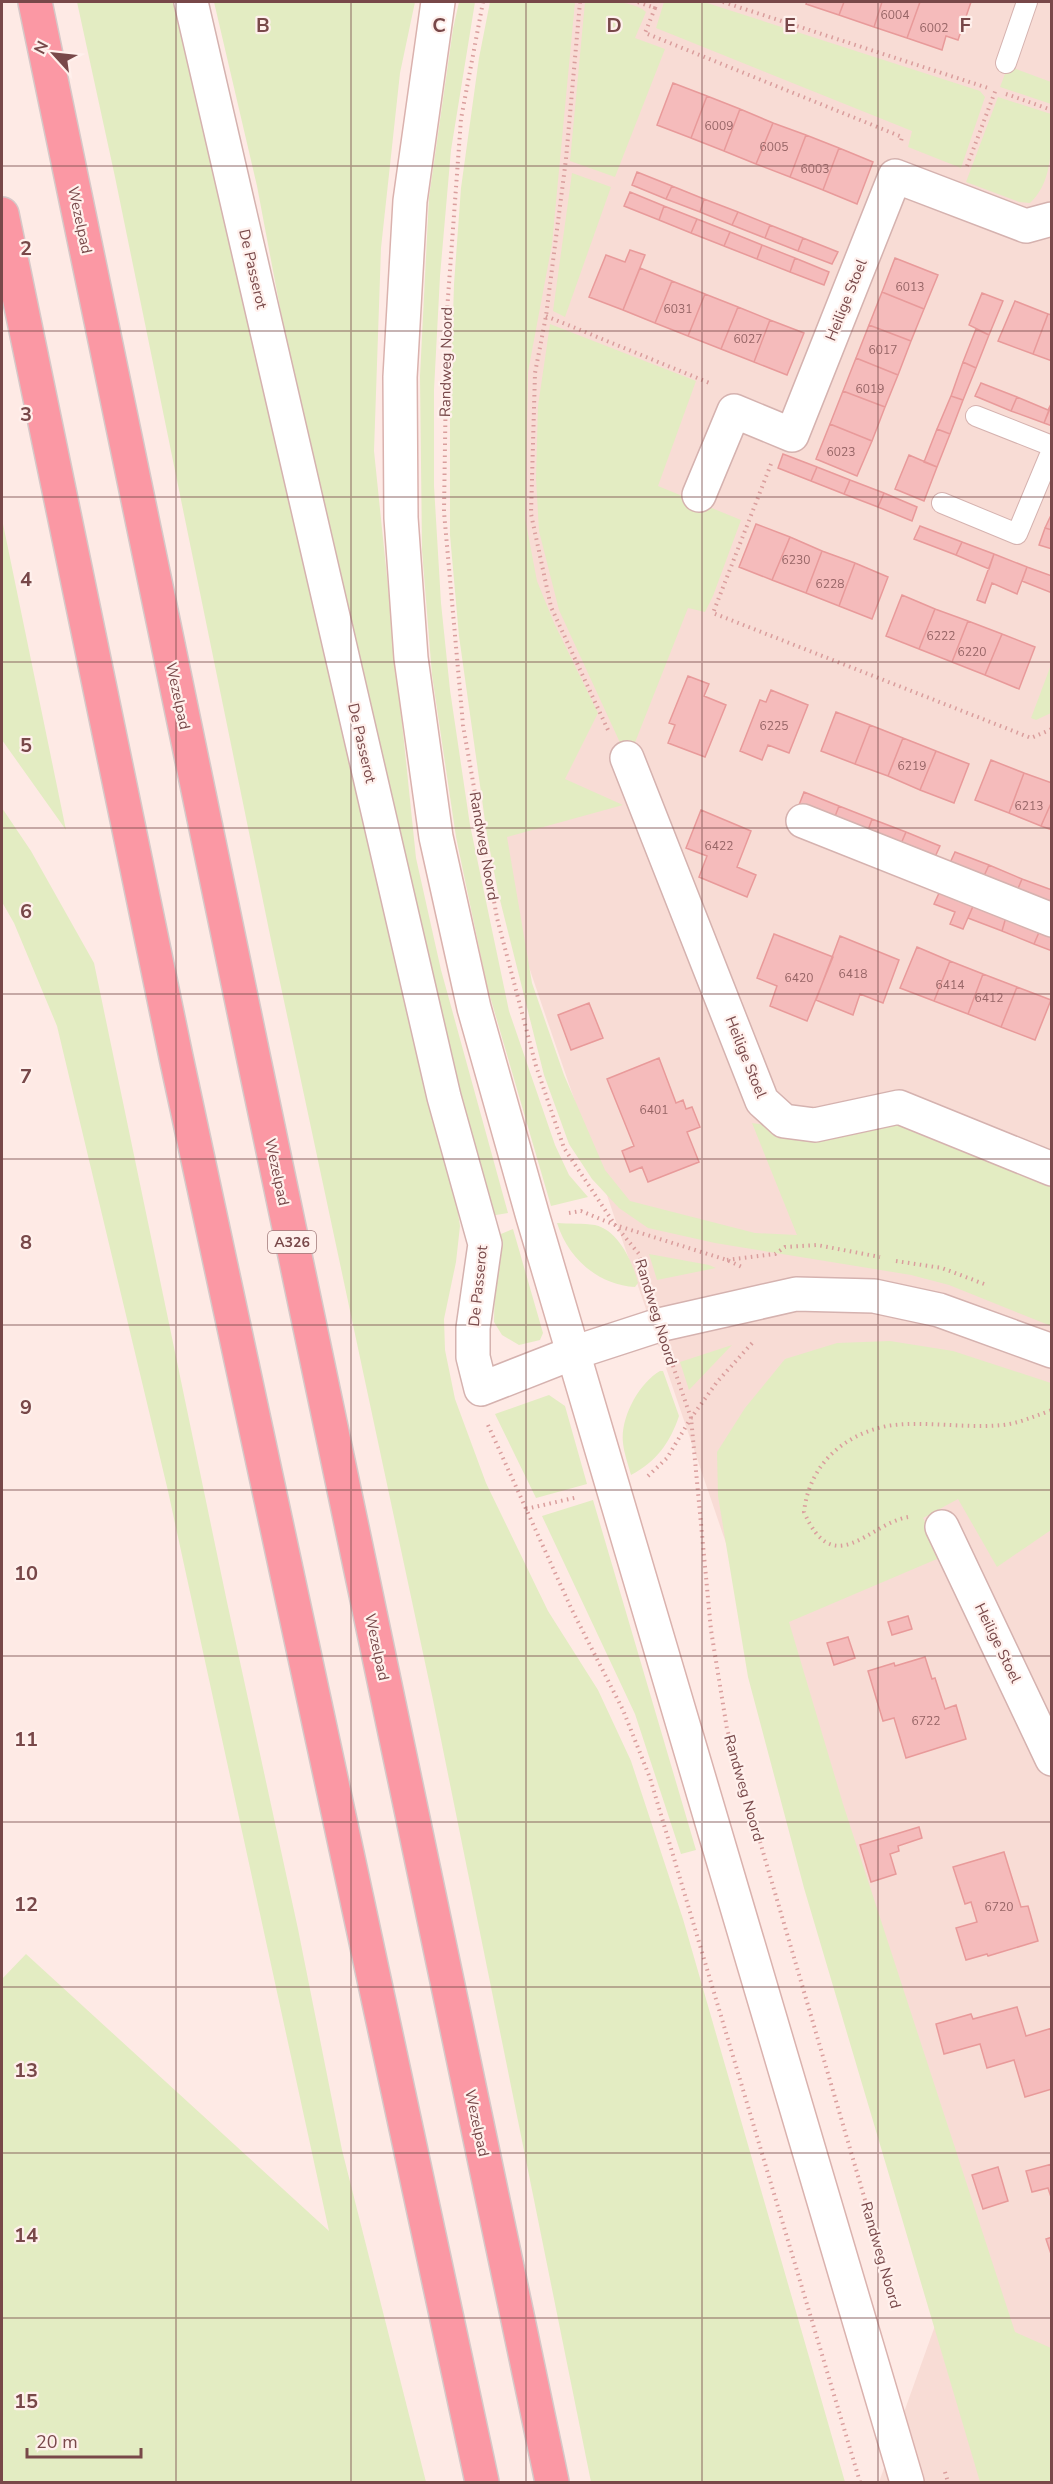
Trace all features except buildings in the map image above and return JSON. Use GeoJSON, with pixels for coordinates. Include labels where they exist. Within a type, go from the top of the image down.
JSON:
{"type":"FeatureCollection","features":[{"type":"Feature","properties":{"kind":"highway","name":"Wezelpad"},"geometry":{"type":"LineString","coordinates":[[35,2],[256,1071],[552,2482]]}},
{"type":"Feature","properties":{"kind":"highway"},"geometry":{"type":"LineString","coordinates":[[2,214],[178,1069],[482,2482]]}},
{"type":"Feature","properties":{"kind":"street","name":"De Passerot"},"geometry":{"type":"LineString","coordinates":[[191,2],[444,1097],[485,1244],[472,1328],[473,1357],[481,1389]]}},
{"type":"Feature","properties":{"kind":"street"},"geometry":{"type":"LineString","coordinates":[[438,2],[410,201],[400,377],[401,518],[411,658],[436,837],[474,1008],[612,1488],[907,2482]]}},
{"type":"Feature","properties":{"kind":"street","name":"Heilige Stoel"},"geometry":{"type":"LineString","coordinates":[[784,432],[792,435],[896,176],[1026,226],[1052,219]]}},
{"type":"Feature","properties":{"kind":"street"},"geometry":{"type":"LineString","coordinates":[[699,495],[734,411],[784,432]]}},
{"type":"Feature","properties":{"kind":"street","name":"Heilige Stoel"},"geometry":{"type":"LineString","coordinates":[[627,758],[762,1101],[784,1121],[815,1125],[899,1107],[1052,1169]]}},
{"type":"Feature","properties":{"kind":"street"},"geometry":{"type":"LineString","coordinates":[[803,821],[1052,921]]}},
{"type":"Feature","properties":{"kind":"street"},"geometry":{"type":"LineString","coordinates":[[481,1389],[573,1353],[659,1325],[796,1294],[874,1296],[939,1310],[1052,1351]]}},
{"type":"Feature","properties":{"kind":"street","name":"Heilige Stoel"},"geometry":{"type":"LineString","coordinates":[[942,1527],[1052,1759]]}},
{"type":"Feature","properties":{"kind":"lane"},"geometry":{"type":"LineString","coordinates":[[1006,63],[1027,2]]}},
{"type":"Feature","properties":{"kind":"lane"},"geometry":{"type":"LineString","coordinates":[[942,503],[1017,534],[1052,448],[976,416]]}},
{"type":"Feature","properties":{"kind":"path","name":"Randweg Noord"},"geometry":{"type":"LineString","coordinates":[[483,2],[461,119],[447,311],[444,512],[463,725],[497,918],[536,1066],[564,1148],[615,1225],[639,1254],[659,1325],[691,1418],[711,1630],[727,1729],[890,2286]]}},
{"type":"Feature","properties":{"kind":"path"},"geometry":{"type":"LineString","coordinates":[[580,2],[566,159],[546,316],[535,373],[531,514],[546,589],[555,616],[599,707],[618,755],[627,758]]}},
{"type":"Feature","properties":{"kind":"path"},"geometry":{"type":"LineString","coordinates":[[638,2],[655,8]]}},
{"type":"Feature","properties":{"kind":"path"},"geometry":{"type":"LineString","coordinates":[[657,2],[645,33],[903,137],[898,150]]}},
{"type":"Feature","properties":{"kind":"path"},"geometry":{"type":"LineString","coordinates":[[723,2],[1052,110]]}},
{"type":"Feature","properties":{"kind":"path"},"geometry":{"type":"LineString","coordinates":[[955,199],[1006,63]]}},
{"type":"Feature","properties":{"kind":"path"},"geometry":{"type":"LineString","coordinates":[[546,316],[721,388],[734,411]]}},
{"type":"Feature","properties":{"kind":"path"},"geometry":{"type":"LineString","coordinates":[[784,432],[712,613],[1031,738],[1052,729]]}},
{"type":"Feature","properties":{"kind":"path"},"geometry":{"type":"LineString","coordinates":[[615,1225],[727,1260],[796,1294]]}},
{"type":"Feature","properties":{"kind":"path"},"geometry":{"type":"LineString","coordinates":[[526,1509],[645,1479],[667,1458],[691,1418],[717,1382],[758,1337]]}},
{"type":"Feature","properties":{"kind":"path"},"geometry":{"type":"LineString","coordinates":[[481,1389],[488,1427],[572,1610],[623,1710],[650,1778],[860,2482]]}},
{"type":"Feature","properties":{"kind":"path"},"geometry":{"type":"LineString","coordinates":[[942,1527],[939,1518],[906,1516],[861,1541],[834,1545],[817,1534],[809,1524],[804,1512],[805,1500],[818,1469],[832,1451],[867,1432],[889,1426],[1003,1425],[1052,1410]]}},
{"type":"Feature","properties":{"kind":"path"},"geometry":{"type":"LineString","coordinates":[[944,2469],[948,2482]]}},
{"type":"Feature","properties":{"kind":"shaded area"},"geometry":{"type":"Polygon","coordinates":[[[509,2],[1051,2],[1051,2482],[879,2482],[965,2242],[505,897],[509,2]]]}},
{"type":"Feature","properties":{"kind":"green space"},"geometry":{"type":"Polygon","coordinates":[[[77,2],[176,2],[449,1152],[460,1226],[456,1262],[444,1319],[445,1350],[455,1399],[486,1483],[548,1611],[598,1690],[631,1761],[683,1919],[845,2482],[591,2482],[433,1700],[271,940],[77,2]]]}},
{"type":"Feature","properties":{"kind":"green space"},"geometry":{"type":"Polygon","coordinates":[[[214,2],[415,2],[400,73],[381,248],[374,451],[416,858],[441,970],[508,1213],[490,1216],[315,493],[257,186],[214,2]]]}},
{"type":"Feature","properties":{"kind":"green space"},"geometry":{"type":"Polygon","coordinates":[[[459,2],[475,2],[451,150],[440,276],[434,390],[434,486],[441,603],[450,690],[470,825],[509,1011],[555,1145],[569,1175],[588,1197],[551,1206],[487,986],[456,837],[432,675],[422,550],[420,376],[429,197],[453,29],[459,2]]]}},
{"type":"Feature","properties":{"kind":"green space"},"geometry":{"type":"Polygon","coordinates":[[[490,2],[575,2],[552,244],[528,372],[525,518],[537,581],[554,623],[598,713],[565,779],[623,805],[507,837],[532,983],[564,1075],[605,1170],[630,1201],[755,1233],[797,1235],[752,1123],[817,1132],[897,1120],[1051,1181],[1051,1326],[949,1285],[911,1275],[715,1243],[648,1228],[619,1208],[592,1179],[569,1144],[544,1075],[498,892],[487,835],[459,636],[450,535],[450,416],[454,284],[461,188],[479,58],[490,2]]]}},
{"type":"Feature","properties":{"kind":"green space"},"geometry":{"type":"Polygon","coordinates":[[[585,2],[618,2],[640,8],[646,12],[635,38],[665,49],[615,177],[570,161],[585,2]]]}},
{"type":"Feature","properties":{"kind":"green space"},"geometry":{"type":"Polygon","coordinates":[[[664,2],[704,2],[980,91],[985,97],[961,168],[908,147],[912,131],[656,28],[664,2]]]}},
{"type":"Feature","properties":{"kind":"green space"},"geometry":{"type":"Polygon","coordinates":[[[1008,66],[1051,82],[1051,104],[1000,87],[1008,66]]]}},
{"type":"Feature","properties":{"kind":"green space"},"geometry":{"type":"Polygon","coordinates":[[[998,97],[1051,114],[1050,162],[1043,185],[1030,203],[1019,202],[966,182],[998,97]]]}},
{"type":"Feature","properties":{"kind":"green space"},"geometry":{"type":"Polygon","coordinates":[[[572,173],[611,187],[565,317],[553,311],[572,173]]]}},
{"type":"Feature","properties":{"kind":"green space"},"geometry":{"type":"Polygon","coordinates":[[[550,324],[696,381],[658,486],[741,520],[705,612],[688,608],[634,745],[622,747],[559,610],[539,531],[536,478],[538,406],[550,324]]]}},
{"type":"Feature","properties":{"kind":"green space"},"geometry":{"type":"Polygon","coordinates":[[[2,519],[66,830],[2,740],[2,519]]]}},
{"type":"Feature","properties":{"kind":"green space"},"geometry":{"type":"Polygon","coordinates":[[[1051,665],[1051,713],[1036,720],[1031,718],[1051,665]]]}},
{"type":"Feature","properties":{"kind":"green space"},"geometry":{"type":"Polygon","coordinates":[[[2,808],[31,851],[94,963],[227,1602],[298,1929],[342,2150],[426,2482],[2,2482],[2,1979],[26,1954],[329,2231],[168,1491],[57,1026],[14,923],[2,902],[2,808]]]}},
{"type":"Feature","properties":{"kind":"green space"},"geometry":{"type":"Polygon","coordinates":[[[557,1223],[595,1225],[611,1233],[623,1248],[632,1266],[638,1283],[635,1287],[609,1281],[586,1267],[569,1247],[557,1223]]]}},
{"type":"Feature","properties":{"kind":"green space"},"geometry":{"type":"Polygon","coordinates":[[[513,1229],[543,1333],[540,1340],[519,1345],[502,1335],[494,1322],[496,1236],[513,1229]]]}},
{"type":"Feature","properties":{"kind":"green space"},"geometry":{"type":"Polygon","coordinates":[[[649,1254],[709,1265],[716,1268],[657,1280],[649,1254]]]}},
{"type":"Feature","properties":{"kind":"green space"},"geometry":{"type":"Polygon","coordinates":[[[890,1341],[953,1351],[1051,1383],[1051,1530],[997,1567],[958,1499],[923,1518],[944,1556],[789,1622],[843,1804],[1015,2332],[1051,2348],[1051,2482],[980,2482],[804,1888],[748,1677],[718,1496],[717,1452],[745,1408],[785,1359],[837,1343],[890,1341]]]}},
{"type":"Feature","properties":{"kind":"green space"},"geometry":{"type":"Polygon","coordinates":[[[732,1345],[689,1390],[680,1362],[732,1345]]]}},
{"type":"Feature","properties":{"kind":"green space"},"geometry":{"type":"Polygon","coordinates":[[[660,1371],[663,1371],[679,1416],[661,1451],[648,1464],[631,1475],[623,1443],[628,1412],[638,1392],[660,1371]]]}},
{"type":"Feature","properties":{"kind":"green space"},"geometry":{"type":"Polygon","coordinates":[[[549,1395],[565,1406],[587,1484],[536,1498],[495,1414],[549,1395]]]}},
{"type":"Feature","properties":{"kind":"green space"},"geometry":{"type":"Polygon","coordinates":[[[593,1500],[696,1850],[681,1854],[635,1714],[542,1516],[593,1500]]]}}]}
